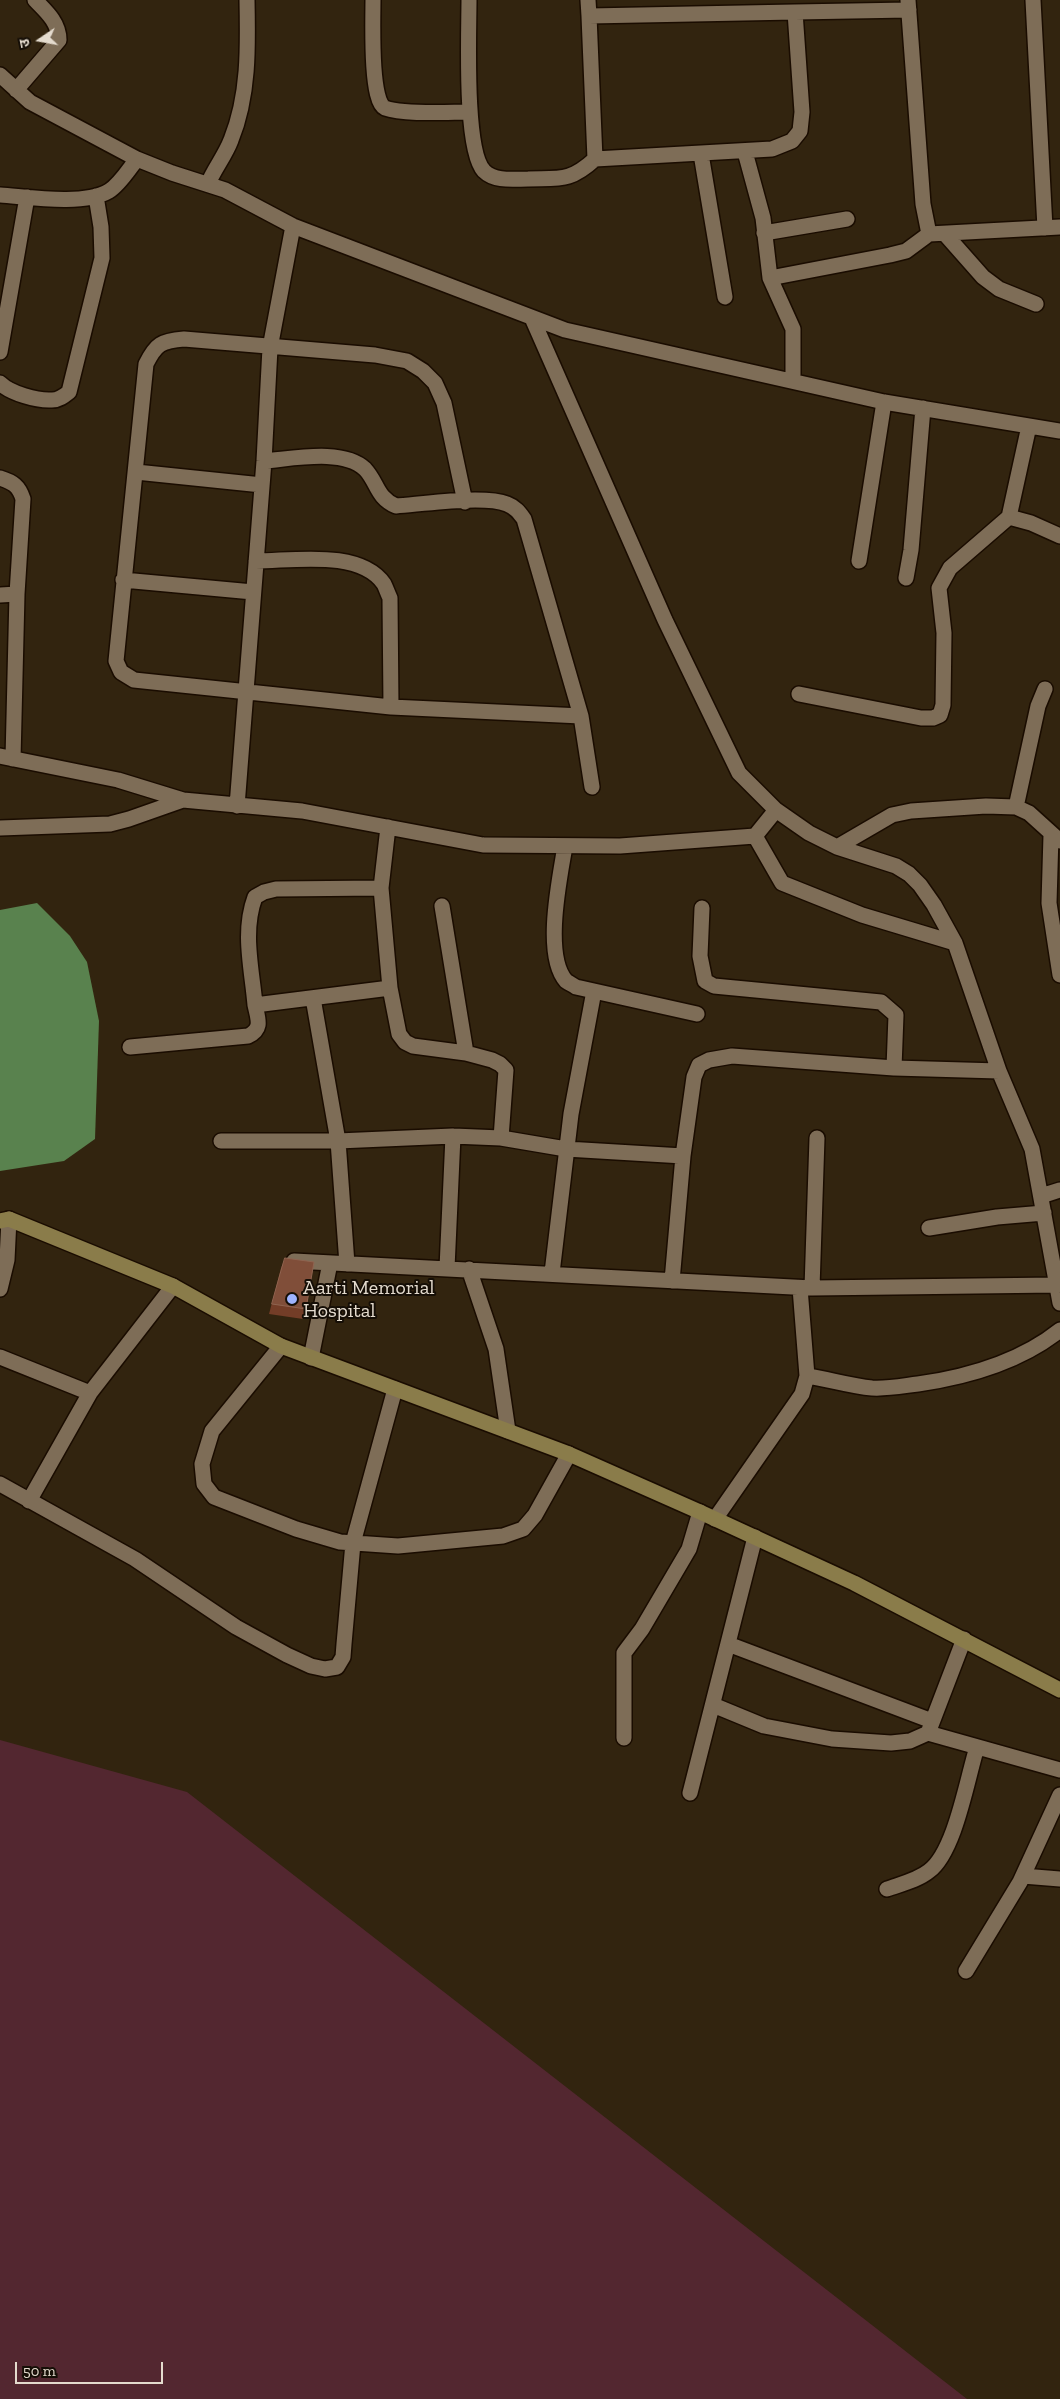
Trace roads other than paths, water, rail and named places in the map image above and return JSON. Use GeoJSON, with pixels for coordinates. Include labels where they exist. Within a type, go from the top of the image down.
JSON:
{"type":"FeatureCollection","features":[{"type":"Feature","properties":{"kind":"street"},"geometry":{"type":"LineString","coordinates":[[16,90],[59,40],[59,31],[55,22],[36,0]]}},
{"type":"Feature","properties":{"kind":"street"},"geometry":{"type":"LineString","coordinates":[[208,184],[231,141],[244,91],[248,60],[246,0]]}},
{"type":"Feature","properties":{"kind":"street"},"geometry":{"type":"LineString","coordinates":[[373,0],[375,84],[378,101],[384,108],[470,112]]}},
{"type":"Feature","properties":{"kind":"street"},"geometry":{"type":"LineString","coordinates":[[469,0],[470,112],[476,155],[484,171],[500,180],[563,178],[579,173],[595,159],[746,152],[772,149],[792,141],[800,131],[802,112],[795,12]]}},
{"type":"Feature","properties":{"kind":"street"},"geometry":{"type":"LineString","coordinates":[[588,0],[595,159]]}},
{"type":"Feature","properties":{"kind":"street"},"geometry":{"type":"LineString","coordinates":[[770,278],[890,255],[906,250],[929,234],[1053,228],[1033,0]]}},
{"type":"Feature","properties":{"kind":"street"},"geometry":{"type":"LineString","coordinates":[[589,16],[795,12],[908,5],[923,204],[929,234]]}},
{"type":"Feature","properties":{"kind":"street"},"geometry":{"type":"LineString","coordinates":[[0,76],[30,102],[137,159],[225,190],[293,226],[565,330],[884,402],[1060,431]]}},
{"type":"Feature","properties":{"kind":"street"},"geometry":{"type":"LineString","coordinates":[[746,152],[764,233],[770,278],[793,329],[793,381]]}},
{"type":"Feature","properties":{"kind":"street"},"geometry":{"type":"LineString","coordinates":[[701,154],[725,297]]}},
{"type":"Feature","properties":{"kind":"street"},"geometry":{"type":"LineString","coordinates":[[0,195],[67,199],[96,196],[110,191],[137,159]]}},
{"type":"Feature","properties":{"kind":"street"},"geometry":{"type":"LineString","coordinates":[[0,383],[4,387],[19,393],[52,400],[62,398],[69,392],[102,258],[101,227],[96,196]]}},
{"type":"Feature","properties":{"kind":"street"},"geometry":{"type":"LineString","coordinates":[[0,352],[27,198]]}},
{"type":"Feature","properties":{"kind":"street"},"geometry":{"type":"LineString","coordinates":[[764,233],[847,219]]}},
{"type":"Feature","properties":{"kind":"street"},"geometry":{"type":"LineString","coordinates":[[237,806],[264,461],[270,348],[293,226]]}},
{"type":"Feature","properties":{"kind":"street"},"geometry":{"type":"LineString","coordinates":[[945,234],[983,277],[999,289],[1036,304]]}},
{"type":"Feature","properties":{"kind":"street"},"geometry":{"type":"LineString","coordinates":[[532,318],[665,620],[739,773],[776,810],[809,833],[836,846],[896,866],[909,874],[920,885],[934,905],[955,943],[999,1071],[1032,1149],[1044,1213],[1054,1233],[1057,1285],[1060,1302]]}},
{"type":"Feature","properties":{"kind":"street"},"geometry":{"type":"LineString","coordinates":[[465,502],[444,403],[435,383],[423,371],[407,361],[375,355],[270,348],[184,339],[169,340],[154,348],[146,364],[116,661],[122,672],[134,680],[247,690],[391,707],[581,716]]}},
{"type":"Feature","properties":{"kind":"street"},"geometry":{"type":"LineString","coordinates":[[859,561],[884,402]]}},
{"type":"Feature","properties":{"kind":"street"},"geometry":{"type":"LineString","coordinates":[[906,578],[911,550],[923,408]]}},
{"type":"Feature","properties":{"kind":"street"},"geometry":{"type":"LineString","coordinates":[[799,694],[921,718],[933,718],[940,715],[943,705],[944,633],[939,588],[950,568],[1009,517],[1029,426]]}},
{"type":"Feature","properties":{"kind":"street"},"geometry":{"type":"LineString","coordinates":[[264,461],[343,457],[365,470],[385,501],[396,506],[488,500],[506,503],[517,509],[524,519],[581,716],[592,787]]}},
{"type":"Feature","properties":{"kind":"street"},"geometry":{"type":"LineString","coordinates":[[136,472],[262,485]]}},
{"type":"Feature","properties":{"kind":"street"},"geometry":{"type":"LineString","coordinates":[[0,478],[20,488],[24,499],[6,758],[118,780],[183,800],[302,811],[483,844],[620,846],[755,836],[776,810]]}},
{"type":"Feature","properties":{"kind":"street"},"geometry":{"type":"LineString","coordinates":[[1009,517],[1031,523],[1060,536]]}},
{"type":"Feature","properties":{"kind":"street"},"geometry":{"type":"LineString","coordinates":[[256,561],[342,560],[358,564],[384,584],[390,598],[391,707]]}},
{"type":"Feature","properties":{"kind":"street"},"geometry":{"type":"LineString","coordinates":[[123,580],[253,592]]}},
{"type":"Feature","properties":{"kind":"street"},"geometry":{"type":"LineString","coordinates":[[0,595],[17,594]]}},
{"type":"Feature","properties":{"kind":"street"},"geometry":{"type":"LineString","coordinates":[[1016,807],[1038,706],[1045,689]]}},
{"type":"Feature","properties":{"kind":"street"},"geometry":{"type":"LineString","coordinates":[[0,828],[110,824],[130,820],[183,800]]}},
{"type":"Feature","properties":{"kind":"street"},"geometry":{"type":"LineString","coordinates":[[836,846],[892,815],[902,813],[986,806],[1016,807],[1038,819],[1056,838],[1049,903],[1060,975]]}},
{"type":"Feature","properties":{"kind":"street"},"geometry":{"type":"LineString","coordinates":[[388,827],[381,888],[390,988],[399,1034],[405,1042],[413,1046],[492,1060],[506,1070],[501,1138]]}},
{"type":"Feature","properties":{"kind":"street"},"geometry":{"type":"LineString","coordinates":[[755,836],[782,883],[862,915],[955,943]]}},
{"type":"Feature","properties":{"kind":"street"},"geometry":{"type":"LineString","coordinates":[[566,846],[554,918],[558,962],[566,981],[576,987],[697,1014]]}},
{"type":"Feature","properties":{"kind":"street"},"geometry":{"type":"LineString","coordinates":[[130,1047],[248,1036],[256,1032],[260,1026],[256,1005],[248,922],[255,898],[264,892],[276,889],[381,888]]}},
{"type":"Feature","properties":{"kind":"street"},"geometry":{"type":"LineString","coordinates":[[442,906],[466,1054]]}},
{"type":"Feature","properties":{"kind":"street"},"geometry":{"type":"LineString","coordinates":[[702,908],[700,956],[705,981],[714,986],[881,1002],[896,1015],[894,1068]]}},
{"type":"Feature","properties":{"kind":"street"},"geometry":{"type":"LineString","coordinates":[[256,1005],[390,988]]}},
{"type":"Feature","properties":{"kind":"street"},"geometry":{"type":"LineString","coordinates":[[552,1273],[571,1114],[594,991]]}},
{"type":"Feature","properties":{"kind":"street"},"geometry":{"type":"LineString","coordinates":[[313,998],[338,1141],[347,1264]]}},
{"type":"Feature","properties":{"kind":"street"},"geometry":{"type":"LineString","coordinates":[[672,1281],[683,1156],[694,1077],[699,1065],[709,1060],[732,1056],[894,1068],[999,1071]]}},
{"type":"Feature","properties":{"kind":"street"},"geometry":{"type":"LineString","coordinates":[[221,1141],[338,1141],[453,1136],[501,1138],[566,1150],[683,1156]]}},
{"type":"Feature","properties":{"kind":"street"},"geometry":{"type":"LineString","coordinates":[[447,1268],[453,1136]]}},
{"type":"Feature","properties":{"kind":"street"},"geometry":{"type":"LineString","coordinates":[[715,1519],[793,1409],[802,1394],[807,1376],[806,1288],[816,1138]]}},
{"type":"Feature","properties":{"kind":"street"},"geometry":{"type":"LineString","coordinates":[[1041,1196],[1060,1190]]}},
{"type":"Feature","properties":{"kind":"street"},"geometry":{"type":"LineString","coordinates":[[929,1228],[997,1217],[1044,1213]]}},
{"type":"Feature","properties":{"kind":"street"},"geometry":{"type":"LineString","coordinates":[[0,1289],[7,1260],[4,1220],[173,1286],[281,1346],[569,1454],[700,1512],[854,1583],[1060,1690]]}},
{"type":"Feature","properties":{"kind":"street"},"geometry":{"type":"LineString","coordinates":[[290,1261],[552,1273],[806,1288],[1057,1285]]}},
{"type":"Feature","properties":{"kind":"street"},"geometry":{"type":"LineString","coordinates":[[311,1358],[330,1263]]}},
{"type":"Feature","properties":{"kind":"street"},"geometry":{"type":"LineString","coordinates":[[469,1269],[496,1349],[508,1431]]}},
{"type":"Feature","properties":{"kind":"street"},"geometry":{"type":"LineString","coordinates":[[30,1501],[90,1393],[173,1286]]}},
{"type":"Feature","properties":{"kind":"street"},"geometry":{"type":"LineString","coordinates":[[807,1376],[871,1388],[891,1388],[951,1379],[975,1373],[1020,1354],[1046,1342],[1060,1330]]}},
{"type":"Feature","properties":{"kind":"street"},"geometry":{"type":"LineString","coordinates":[[281,1346],[212,1431],[202,1464],[204,1484],[214,1498],[296,1530],[353,1543],[398,1546],[503,1536],[523,1529],[535,1515],[569,1454]]}},
{"type":"Feature","properties":{"kind":"street"},"geometry":{"type":"LineString","coordinates":[[0,1357],[90,1393]]}},
{"type":"Feature","properties":{"kind":"street"},"geometry":{"type":"LineString","coordinates":[[0,1484],[135,1559],[236,1628],[311,1666],[325,1669],[337,1667],[343,1657],[353,1543],[395,1389]]}},
{"type":"Feature","properties":{"kind":"street"},"geometry":{"type":"LineString","coordinates":[[624,1738],[624,1653],[642,1628],[688,1549],[700,1512]]}},
{"type":"Feature","properties":{"kind":"street"},"geometry":{"type":"LineString","coordinates":[[690,1792],[755,1537]]}},
{"type":"Feature","properties":{"kind":"street"},"geometry":{"type":"LineString","coordinates":[[713,1705],[764,1726],[832,1739],[891,1743],[910,1742],[930,1727],[964,1639]]}},
{"type":"Feature","properties":{"kind":"street"},"geometry":{"type":"LineString","coordinates":[[728,1644],[977,1747],[1060,1770]]}},
{"type":"Feature","properties":{"kind":"street"},"geometry":{"type":"LineString","coordinates":[[887,1889],[928,1872],[946,1850],[953,1833],[977,1747]]}},
{"type":"Feature","properties":{"kind":"street"},"geometry":{"type":"LineString","coordinates":[[966,1972],[1023,1876],[1060,1795]]}},
{"type":"Feature","properties":{"kind":"street"},"geometry":{"type":"LineString","coordinates":[[1023,1876],[1060,1879]]}},
{"type":"Feature","properties":{"kind":"place","name":"Aarti Memorial Hospital"},"geometry":{"type":"Point","coordinates":[292,1299]}}]}
